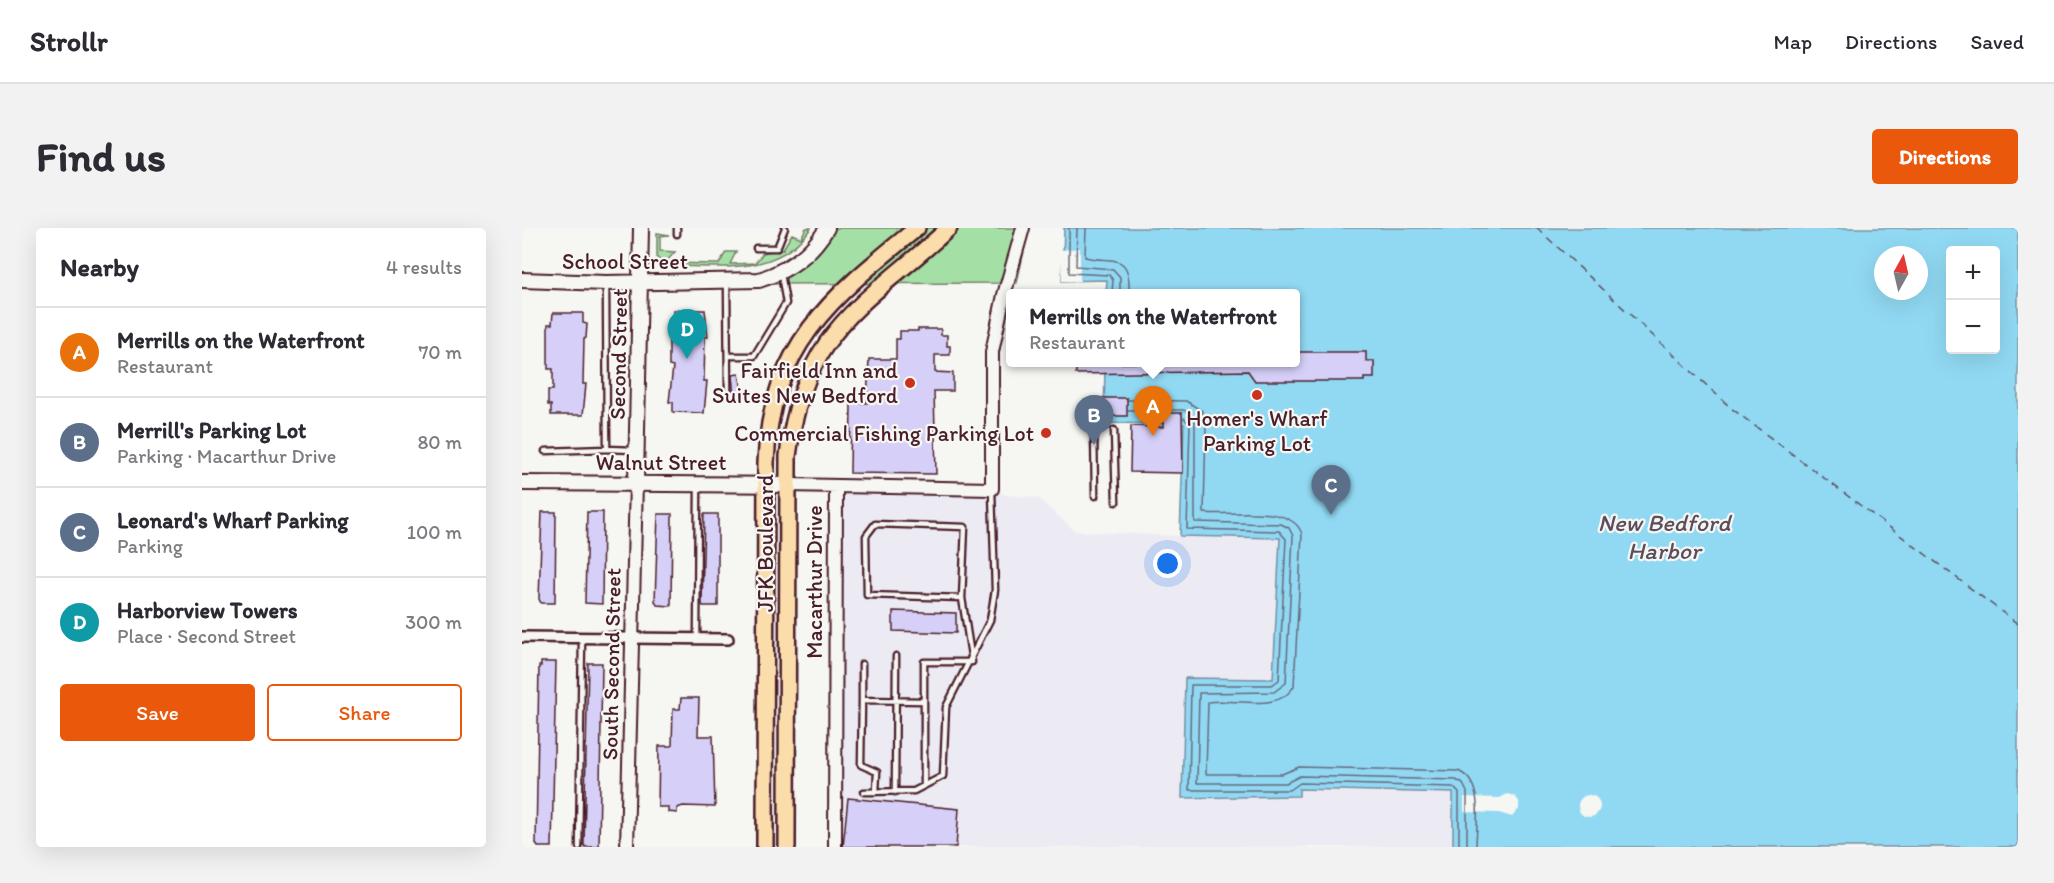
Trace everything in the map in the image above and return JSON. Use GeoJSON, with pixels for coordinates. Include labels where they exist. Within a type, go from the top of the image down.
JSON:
{"type":"FeatureCollection","features":[{"type":"Feature","properties":{"kind":"main road","name":"Second Street"},"geometry":{"type":"LineString","coordinates":[[636,482],[641,228]]}},
{"type":"Feature","properties":{"kind":"main road","name":"School Street"},"geometry":{"type":"LineString","coordinates":[[522,280],[606,283],[759,280],[781,272],[800,261],[827,228]]}},
{"type":"Feature","properties":{"kind":"main road","name":"JFK Boulevard"},"geometry":{"type":"LineString","coordinates":[[765,847],[766,455],[776,399],[801,342],[821,313],[848,284],[917,228]]}},
{"type":"Feature","properties":{"kind":"main road","name":"JFK Boulevard"},"geometry":{"type":"LineString","coordinates":[[787,847],[788,456],[795,412],[809,375],[825,345],[846,317],[869,294],[950,228]]}},
{"type":"Feature","properties":{"kind":"main road","name":"Walnut Street"},"geometry":{"type":"LineString","coordinates":[[522,483],[788,484]]}},
{"type":"Feature","properties":{"kind":"street"},"geometry":{"type":"LineString","coordinates":[[992,489],[992,352],[1004,295],[1023,228]]}},
{"type":"Feature","properties":{"kind":"street","name":"South Second Street"},"geometry":{"type":"LineString","coordinates":[[627,847],[636,482]]}},
{"type":"Feature","properties":{"kind":"street","name":"Walnut Street"},"geometry":{"type":"LineString","coordinates":[[788,484],[836,486]]}},
{"type":"Feature","properties":{"kind":"street","name":"Macarthur Drive"},"geometry":{"type":"LineString","coordinates":[[835,847],[836,486],[992,489]]}},
{"type":"Feature","properties":{"kind":"street"},"geometry":{"type":"LineString","coordinates":[[522,637],[728,639]]}},
{"type":"Feature","properties":{"kind":"lane"},"geometry":{"type":"LineString","coordinates":[[677,228],[677,234]]}},
{"type":"Feature","properties":{"kind":"lane"},"geometry":{"type":"LineString","coordinates":[[756,248],[777,248],[786,228]]}},
{"type":"Feature","properties":{"kind":"lane"},"geometry":{"type":"LineString","coordinates":[[728,356],[754,356],[786,303],[781,272]]}},
{"type":"Feature","properties":{"kind":"lane"},"geometry":{"type":"LineString","coordinates":[[727,282],[728,390]]}},
{"type":"Feature","properties":{"kind":"lane"},"geometry":{"type":"LineString","coordinates":[[606,283],[607,449]]}},
{"type":"Feature","properties":{"kind":"lane"},"geometry":{"type":"LineString","coordinates":[[1114,430],[1116,502]]}},
{"type":"Feature","properties":{"kind":"lane"},"geometry":{"type":"LineString","coordinates":[[1094,432],[1095,496]]}},
{"type":"Feature","properties":{"kind":"lane"},"geometry":{"type":"LineString","coordinates":[[545,451],[637,450]]}},
{"type":"Feature","properties":{"kind":"lane"},"geometry":{"type":"LineString","coordinates":[[697,639],[698,483]]}},
{"type":"Feature","properties":{"kind":"lane"},"geometry":{"type":"LineString","coordinates":[[864,792],[914,792],[942,776],[946,707],[972,662],[990,620],[995,590],[992,489]]}},
{"type":"Feature","properties":{"kind":"lane"},"geometry":{"type":"LineString","coordinates":[[962,598],[867,595],[866,536],[874,524],[965,527],[962,598],[972,662]]}},
{"type":"Feature","properties":{"kind":"lane"},"geometry":{"type":"LineString","coordinates":[[579,847],[582,638]]}},
{"type":"Feature","properties":{"kind":"lane"},"geometry":{"type":"LineString","coordinates":[[895,792],[896,656]]}},
{"type":"Feature","properties":{"kind":"lane"},"geometry":{"type":"LineString","coordinates":[[924,786],[924,662],[972,662]]}},
{"type":"Feature","properties":{"kind":"lane"},"geometry":{"type":"LineString","coordinates":[[862,664],[861,765],[877,772],[876,792]]}},
{"type":"Feature","properties":{"kind":"lane"},"geometry":{"type":"LineString","coordinates":[[861,700],[924,701]]}},
{"type":"Feature","properties":{"kind":"shaded area"},"geometry":{"type":"Polygon","coordinates":[[[836,486],[992,489],[1006,495],[1038,498],[1075,531],[1180,536],[1181,488],[1482,494],[1273,679],[1185,679],[1299,796],[1299,789],[1453,793],[1453,847],[835,847],[836,486]]]}},
{"type":"Feature","properties":{"kind":"green space"},"geometry":{"type":"Polygon","coordinates":[[[806,228],[811,228],[797,244],[781,255],[764,262],[727,267],[668,266],[657,258],[657,233],[669,235],[660,236],[660,251],[675,252],[665,263],[719,264],[726,252],[736,252],[730,264],[755,263],[763,253],[783,249],[792,234],[801,238],[806,228]]]}},
{"type":"Feature","properties":{"kind":"green space"},"geometry":{"type":"Polygon","coordinates":[[[835,228],[1029,228],[1017,283],[758,284],[812,258],[835,228]]]}},
{"type":"Feature","properties":{"kind":"water","name":"New Bedford Harbor"},"geometry":{"type":"Polygon","coordinates":[[[1064,228],[2018,228],[2018,847],[1453,847],[1453,793],[1299,789],[1299,796],[1182,798],[1185,678],[1273,679],[1280,538],[1180,536],[1184,424],[1104,423],[1105,367],[1300,367],[1300,289],[1106,289],[1107,280],[1062,281],[1064,228]]]}},
{"type":"Feature","properties":{"kind":"pier"},"geometry":{"type":"Polygon","coordinates":[[[1080,248],[1080,281],[1062,281],[1062,250],[1080,248]]]}},
{"type":"Feature","properties":{"kind":"pier"},"geometry":{"type":"Polygon","coordinates":[[[1507,794],[1519,801],[1519,809],[1512,817],[1499,813],[1464,812],[1464,797],[1500,798],[1507,794]]]}},
{"type":"Feature","properties":{"kind":"pier"},"geometry":{"type":"Polygon","coordinates":[[[1585,795],[1593,795],[1600,802],[1600,810],[1593,817],[1585,817],[1578,810],[1578,802],[1585,795]]]}},
{"type":"Feature","properties":{"kind":"building"},"geometry":{"type":"Polygon","coordinates":[[[673,310],[705,310],[708,337],[705,337],[704,381],[707,381],[704,413],[673,412],[673,402],[669,402],[673,367],[669,366],[669,320],[673,321],[673,310]]]}},
{"type":"Feature","properties":{"kind":"building"},"geometry":{"type":"Polygon","coordinates":[[[553,313],[583,313],[583,323],[587,324],[584,339],[583,384],[586,384],[583,415],[551,415],[551,405],[548,405],[548,390],[553,390],[553,369],[548,369],[548,324],[552,324],[553,313]]]}},
{"type":"Feature","properties":{"kind":"building"},"geometry":{"type":"Polygon","coordinates":[[[918,329],[941,329],[941,335],[947,335],[947,346],[950,346],[950,355],[935,355],[935,372],[953,373],[953,391],[934,391],[936,474],[850,473],[851,403],[867,403],[869,359],[896,359],[896,339],[900,339],[900,331],[918,331],[918,329]]]}},
{"type":"Feature","properties":{"kind":"building"},"geometry":{"type":"Polygon","coordinates":[[[1300,352],[1366,352],[1366,361],[1374,361],[1374,378],[1364,378],[1364,381],[1255,381],[1248,371],[1076,374],[1076,367],[1300,367],[1300,352]]]}},
{"type":"Feature","properties":{"kind":"building"},"geometry":{"type":"Polygon","coordinates":[[[739,374],[743,395],[734,397],[732,375],[739,374]]]}},
{"type":"Feature","properties":{"kind":"building"},"geometry":{"type":"Polygon","coordinates":[[[1099,398],[1127,398],[1127,416],[1109,416],[1109,423],[1098,423],[1095,402],[1099,402],[1099,398]]]}},
{"type":"Feature","properties":{"kind":"building"},"geometry":{"type":"Polygon","coordinates":[[[1163,413],[1182,413],[1183,473],[1130,472],[1131,426],[1163,427],[1163,413]]]}},
{"type":"Feature","properties":{"kind":"building"},"geometry":{"type":"Polygon","coordinates":[[[542,512],[556,512],[555,603],[541,603],[539,599],[542,512]]]}},
{"type":"Feature","properties":{"kind":"building"},"geometry":{"type":"Polygon","coordinates":[[[587,512],[603,512],[602,604],[585,603],[587,512]]]}},
{"type":"Feature","properties":{"kind":"building"},"geometry":{"type":"Polygon","coordinates":[[[658,514],[672,514],[671,606],[657,605],[655,601],[658,514]]]}},
{"type":"Feature","properties":{"kind":"building"},"geometry":{"type":"Polygon","coordinates":[[[704,514],[718,514],[718,606],[703,606],[702,604],[704,514]]]}},
{"type":"Feature","properties":{"kind":"building"},"geometry":{"type":"Polygon","coordinates":[[[893,611],[956,613],[956,633],[893,631],[893,611]]]}},
{"type":"Feature","properties":{"kind":"building"},"geometry":{"type":"Polygon","coordinates":[[[541,662],[556,662],[552,847],[538,847],[536,844],[539,666],[541,662]]]}},
{"type":"Feature","properties":{"kind":"building"},"geometry":{"type":"Polygon","coordinates":[[[588,663],[602,663],[599,847],[585,847],[584,844],[588,663]]]}},
{"type":"Feature","properties":{"kind":"building"},"geometry":{"type":"Polygon","coordinates":[[[681,698],[699,698],[698,736],[713,736],[715,807],[683,806],[677,808],[677,813],[668,812],[668,807],[658,807],[659,746],[672,746],[673,709],[680,709],[681,698]]]}},
{"type":"Feature","properties":{"kind":"building"},"geometry":{"type":"Polygon","coordinates":[[[848,798],[959,809],[956,847],[843,847],[848,798]]]}},
{"type":"Feature","properties":{"kind":"ferry route"},"geometry":{"type":"LineString","coordinates":[[1537,228],[1731,408],[2018,624]]}},
{"type":"Feature","properties":{"kind":"place","name":"Harborview Towers"},"geometry":{"type":"Point","coordinates":[687,359]}},
{"type":"Feature","properties":{"kind":"place","name":"Fairfield Inn and Suites New Bedford"},"geometry":{"type":"Point","coordinates":[910,383]}},
{"type":"Feature","properties":{"kind":"place","name":"Homer's Wharf Parking Lot"},"geometry":{"type":"Point","coordinates":[1257,395]}},
{"type":"Feature","properties":{"kind":"place","name":"Commercial Fishing Parking Lot"},"geometry":{"type":"Point","coordinates":[1046,433]}},
{"type":"Feature","properties":{"kind":"place","name":"Merrills on the Waterfront"},"geometry":{"type":"Point","coordinates":[1153,436]}},
{"type":"Feature","properties":{"kind":"place","name":"Merrill's Parking Lot"},"geometry":{"type":"Point","coordinates":[1094,445]}},
{"type":"Feature","properties":{"kind":"place","name":"Leonard's Wharf Parking"},"geometry":{"type":"Point","coordinates":[1331,515]}}]}
